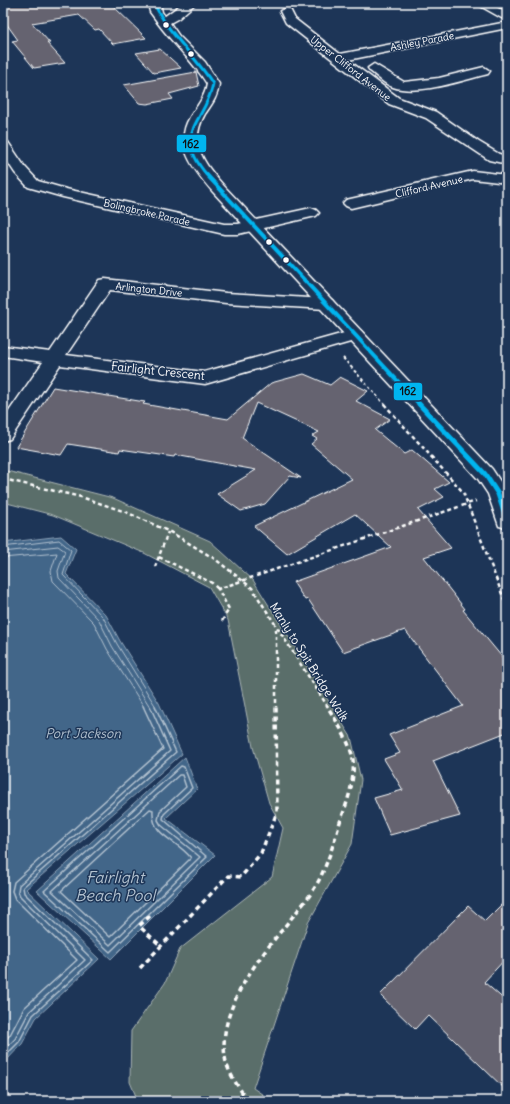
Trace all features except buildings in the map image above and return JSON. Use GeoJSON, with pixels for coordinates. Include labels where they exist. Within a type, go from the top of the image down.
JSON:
{"type":"FeatureCollection","features":[{"type":"Feature","properties":{"kind":"street"},"geometry":{"type":"LineString","coordinates":[[154,3],[156,12],[175,39],[201,65],[213,84],[209,97],[194,122],[191,142],[196,158],[205,172],[485,474],[498,494],[507,520]]}},
{"type":"Feature","properties":{"kind":"street"},"geometry":{"type":"LineString","coordinates":[[163,22],[175,16],[190,3]]}},
{"type":"Feature","properties":{"kind":"street"},"geometry":{"type":"LineString","coordinates":[[481,3],[507,18]]}},
{"type":"Feature","properties":{"kind":"street","name":"Upper Clifford Avenue"},"geometry":{"type":"LineString","coordinates":[[286,11],[290,21],[394,101],[431,114],[474,146],[494,157],[507,160]]}},
{"type":"Feature","properties":{"kind":"street","name":"Ashley Parade"},"geometry":{"type":"LineString","coordinates":[[338,58],[507,25]]}},
{"type":"Feature","properties":{"kind":"street"},"geometry":{"type":"LineString","coordinates":[[344,46],[398,85],[408,86],[430,83],[484,71]]}},
{"type":"Feature","properties":{"kind":"street","name":"Bolingbroke Parade"},"geometry":{"type":"LineString","coordinates":[[3,145],[20,170],[34,184],[63,193],[224,229],[238,229],[311,213]]}},
{"type":"Feature","properties":{"kind":"street"},"geometry":{"type":"LineString","coordinates":[[3,174],[20,170]]}},
{"type":"Feature","properties":{"kind":"street","name":"Clifford Avenue"},"geometry":{"type":"LineString","coordinates":[[351,204],[473,175],[507,179]]}},
{"type":"Feature","properties":{"kind":"street","name":"Arlington Drive"},"geometry":{"type":"LineString","coordinates":[[3,435],[105,284],[226,298],[326,304]]}},
{"type":"Feature","properties":{"kind":"street","name":"Fairlight Crescent"},"geometry":{"type":"LineString","coordinates":[[3,351],[205,378],[356,335]]}},
{"type":"Feature","properties":{"kind":"path"},"geometry":{"type":"LineString","coordinates":[[344,359],[463,492],[507,607]]}},
{"type":"Feature","properties":{"kind":"path","name":"Manly to Spit Bridge Walk"},"geometry":{"type":"LineString","coordinates":[[3,479],[87,499],[121,510],[168,532],[207,555],[243,580],[252,588],[276,628],[340,726],[353,760],[350,793],[330,853],[318,882],[302,905],[270,944],[239,991],[228,1014],[225,1040],[226,1061],[233,1079],[248,1101]]}},
{"type":"Feature","properties":{"kind":"path"},"geometry":{"type":"LineString","coordinates":[[218,589],[498,494]]}},
{"type":"Feature","properties":{"kind":"path"},"geometry":{"type":"LineString","coordinates":[[155,567],[168,532]]}},
{"type":"Feature","properties":{"kind":"path"},"geometry":{"type":"LineString","coordinates":[[159,557],[212,582],[218,589],[228,609],[222,621]]}},
{"type":"Feature","properties":{"kind":"path"},"geometry":{"type":"LineString","coordinates":[[140,968],[228,876],[241,877],[261,853],[270,833],[277,812],[276,628]]}},
{"type":"Feature","properties":{"kind":"path"},"geometry":{"type":"LineString","coordinates":[[150,916],[139,926],[161,946]]}},
{"type":"Feature","properties":{"kind":"green space"},"geometry":{"type":"Polygon","coordinates":[[[3,470],[113,498],[210,541],[253,580],[351,737],[361,780],[352,844],[308,923],[253,1088],[272,1101],[138,1101],[130,1082],[131,1031],[165,983],[180,949],[272,877],[283,828],[269,803],[253,747],[228,620],[209,587],[144,553],[53,515],[3,502],[3,470]]]}},
{"type":"Feature","properties":{"kind":"water","name":"Port Jackson"},"geometry":{"type":"Polygon","coordinates":[[[61,536],[76,549],[66,574],[106,615],[120,641],[159,703],[182,754],[26,889],[99,959],[36,1018],[22,1044],[5,1062],[3,1068],[3,543],[61,536]]]}},
{"type":"Feature","properties":{"kind":"water","name":"Fairlight Beach Pool"},"geometry":{"type":"Polygon","coordinates":[[[185,757],[197,789],[166,818],[215,855],[111,959],[37,891],[185,757]]]}},
{"type":"Feature","properties":{"kind":"transit line","name":"162"},"geometry":{"type":"LineString","coordinates":[[154,3],[159,15],[166,25],[199,63],[213,84],[206,103],[194,125],[191,136],[191,145],[194,154],[204,172],[485,474],[498,494],[507,521]]}}]}
